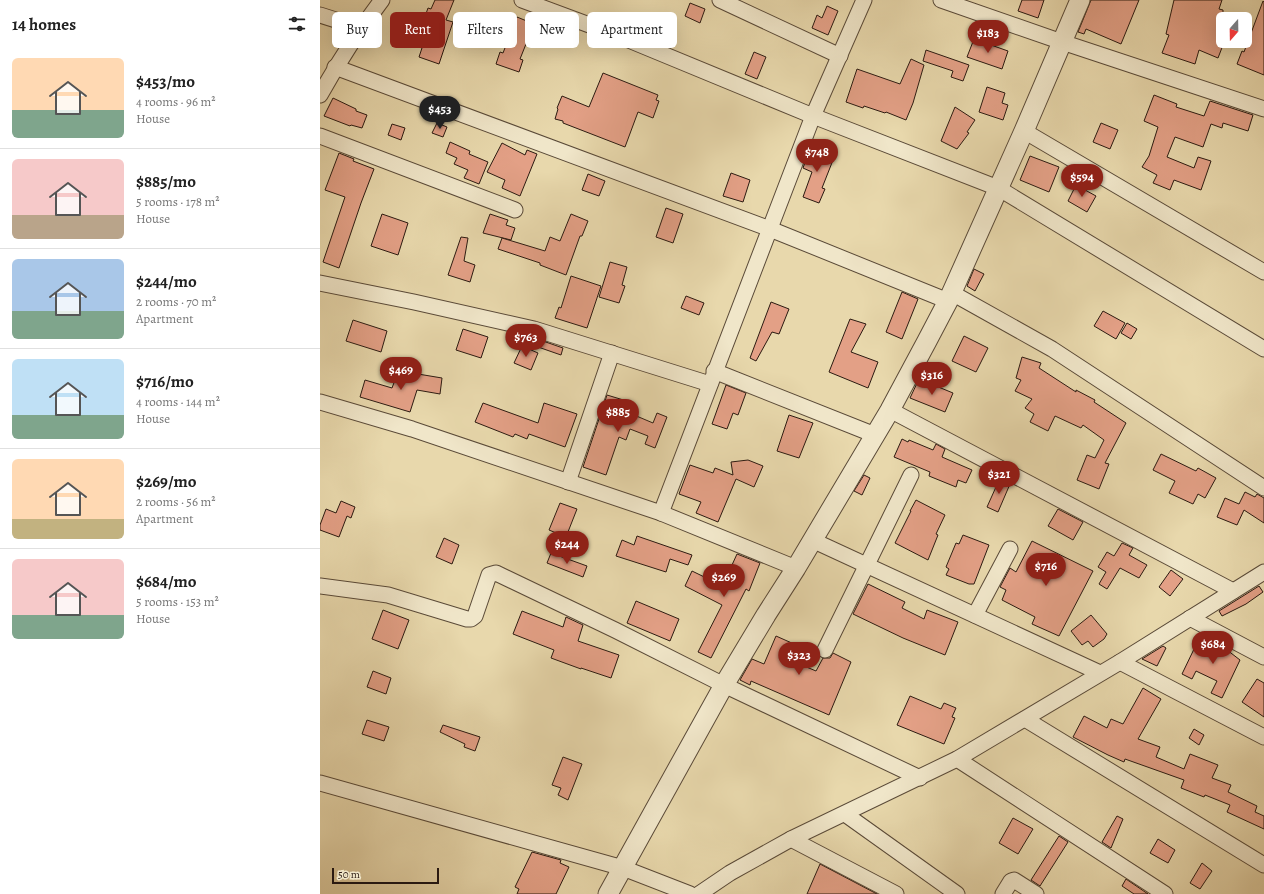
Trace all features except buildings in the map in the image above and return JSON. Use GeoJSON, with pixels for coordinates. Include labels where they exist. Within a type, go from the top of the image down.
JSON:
{"type":"FeatureCollection","features":[{"type":"Feature","properties":{"kind":"street"},"geometry":{"type":"LineString","coordinates":[[373,12],[382,0]]}},
{"type":"Feature","properties":{"kind":"street"},"geometry":{"type":"LineString","coordinates":[[522,0],[619,36],[813,116],[998,188],[1264,349]]}},
{"type":"Feature","properties":{"kind":"street"},"geometry":{"type":"LineString","coordinates":[[720,0],[840,56]]}},
{"type":"Feature","properties":{"kind":"street"},"geometry":{"type":"LineString","coordinates":[[661,513],[813,116],[864,0]]}},
{"type":"Feature","properties":{"kind":"street"},"geometry":{"type":"LineString","coordinates":[[941,0],[1264,109]]}},
{"type":"Feature","properties":{"kind":"street"},"geometry":{"type":"LineString","coordinates":[[608,894],[724,685],[890,410],[950,297],[1024,131],[1080,0]]}},
{"type":"Feature","properties":{"kind":"street"},"geometry":{"type":"LineString","coordinates":[[320,16],[332,20]]}},
{"type":"Feature","properties":{"kind":"street"},"geometry":{"type":"LineString","coordinates":[[320,95],[335,67],[348,48]]}},
{"type":"Feature","properties":{"kind":"street"},"geometry":{"type":"LineString","coordinates":[[335,67],[950,297],[1052,349],[1264,488]]}},
{"type":"Feature","properties":{"kind":"street"},"geometry":{"type":"LineString","coordinates":[[1024,131],[1264,272]]}},
{"type":"Feature","properties":{"kind":"street"},"geometry":{"type":"LineString","coordinates":[[320,136],[515,210]]}},
{"type":"Feature","properties":{"kind":"street"},"geometry":{"type":"LineString","coordinates":[[320,283],[534,329],[612,353],[712,378],[875,435]]}},
{"type":"Feature","properties":{"kind":"street"},"geometry":{"type":"LineString","coordinates":[[568,482],[612,353]]}},
{"type":"Feature","properties":{"kind":"street"},"geometry":{"type":"LineString","coordinates":[[320,402],[412,429],[661,513],[796,568]]}},
{"type":"Feature","properties":{"kind":"street"},"geometry":{"type":"LineString","coordinates":[[890,410],[1234,591]]}},
{"type":"Feature","properties":{"kind":"street"},"geometry":{"type":"LineString","coordinates":[[825,650],[911,475]]}},
{"type":"Feature","properties":{"kind":"street"},"geometry":{"type":"LineString","coordinates":[[812,540],[1100,673]]}},
{"type":"Feature","properties":{"kind":"street"},"geometry":{"type":"LineString","coordinates":[[975,615],[1010,549]]}},
{"type":"Feature","properties":{"kind":"street"},"geometry":{"type":"LineString","coordinates":[[699,894],[730,873],[792,839],[957,760],[1120,662],[1264,572]]}},
{"type":"Feature","properties":{"kind":"street"},"geometry":{"type":"LineString","coordinates":[[320,586],[388,595],[471,619],[474,616],[490,575],[496,573],[615,630],[724,685],[920,778]]}},
{"type":"Feature","properties":{"kind":"street"},"geometry":{"type":"LineString","coordinates":[[1190,618],[1264,656]]}},
{"type":"Feature","properties":{"kind":"street"},"geometry":{"type":"LineString","coordinates":[[1120,662],[1264,738]]}},
{"type":"Feature","properties":{"kind":"street"},"geometry":{"type":"LineString","coordinates":[[1025,719],[1264,865]]}},
{"type":"Feature","properties":{"kind":"street"},"geometry":{"type":"LineString","coordinates":[[957,760],[1166,894]]}},
{"type":"Feature","properties":{"kind":"street"},"geometry":{"type":"LineString","coordinates":[[320,782],[623,868],[690,894]]}},
{"type":"Feature","properties":{"kind":"street"},"geometry":{"type":"LineString","coordinates":[[845,814],[957,894]]}},
{"type":"Feature","properties":{"kind":"street"},"geometry":{"type":"LineString","coordinates":[[792,839],[896,894]]}},
{"type":"Feature","properties":{"kind":"street"},"geometry":{"type":"LineString","coordinates":[[1003,894],[1011,881],[1014,880],[1036,894]]}}]}
